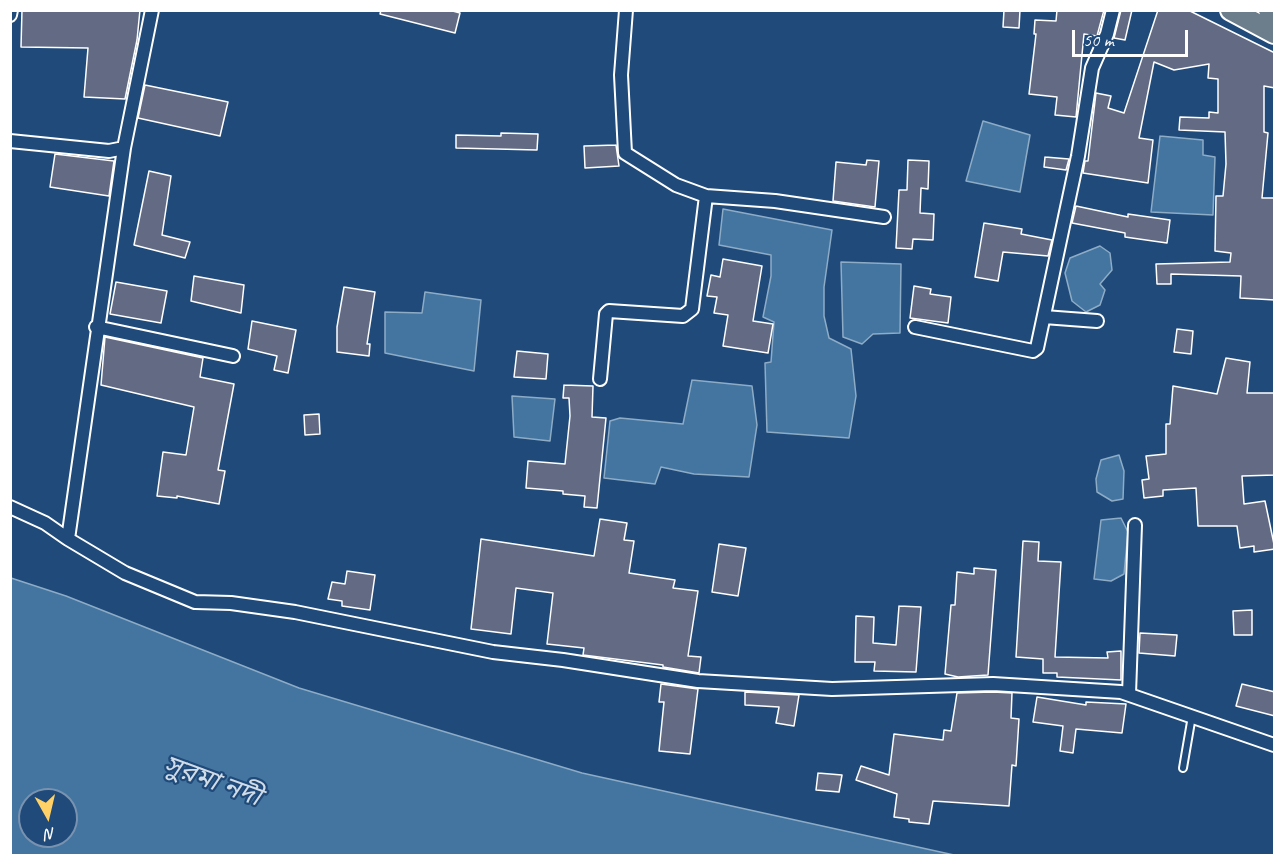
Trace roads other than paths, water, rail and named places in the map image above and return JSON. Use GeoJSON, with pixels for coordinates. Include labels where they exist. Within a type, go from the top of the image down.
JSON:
{"type":"FeatureCollection","features":[{"type":"Feature","properties":{"kind":"main road"},"geometry":{"type":"LineString","coordinates":[[1231,10],[1275,33]]}},
{"type":"Feature","properties":{"kind":"main road"},"geometry":{"type":"LineString","coordinates":[[1269,10],[1275,13]]}},
{"type":"Feature","properties":{"kind":"street"},"geometry":{"type":"LineString","coordinates":[[10,15],[11,10]]}},
{"type":"Feature","properties":{"kind":"street"},"geometry":{"type":"LineString","coordinates":[[68,539],[96,327],[124,148],[152,10]]}},
{"type":"Feature","properties":{"kind":"street"},"geometry":{"type":"LineString","coordinates":[[626,10],[621,75],[625,153],[676,185],[706,196],[775,201],[884,217]]}},
{"type":"Feature","properties":{"kind":"street"},"geometry":{"type":"LineString","coordinates":[[915,327],[1033,351],[1039,344],[1078,156],[1092,68],[1107,34],[1113,10]]}},
{"type":"Feature","properties":{"kind":"street"},"geometry":{"type":"LineString","coordinates":[[10,141],[109,151],[124,148]]}},
{"type":"Feature","properties":{"kind":"street"},"geometry":{"type":"LineString","coordinates":[[600,379],[606,314],[609,310],[683,316],[692,309],[706,196]]}},
{"type":"Feature","properties":{"kind":"street"},"geometry":{"type":"LineString","coordinates":[[1044,317],[1097,321]]}},
{"type":"Feature","properties":{"kind":"street"},"geometry":{"type":"LineString","coordinates":[[96,327],[233,356]]}},
{"type":"Feature","properties":{"kind":"street"},"geometry":{"type":"LineString","coordinates":[[10,507],[45,523],[125,573],[195,602],[231,603],[295,612],[493,652],[698,681],[832,689],[993,684],[1129,694],[1192,714],[1275,745]]}},
{"type":"Feature","properties":{"kind":"street"},"geometry":{"type":"LineString","coordinates":[[1129,694],[1135,525]]}},
{"type":"Feature","properties":{"kind":"lane"},"geometry":{"type":"LineString","coordinates":[[1183,768],[1192,714]]}},
{"type":"Feature","properties":{"kind":"water"},"geometry":{"type":"Polygon","coordinates":[[[983,121],[1030,135],[1020,192],[966,181],[983,121]]]}},
{"type":"Feature","properties":{"kind":"water"},"geometry":{"type":"Polygon","coordinates":[[[1160,136],[1203,140],[1203,155],[1215,157],[1213,215],[1151,212],[1160,136]]]}},
{"type":"Feature","properties":{"kind":"water"},"geometry":{"type":"Polygon","coordinates":[[[723,209],[832,230],[824,287],[824,316],[829,338],[851,349],[856,396],[849,438],[767,432],[765,363],[771,362],[774,322],[763,317],[771,276],[771,255],[719,245],[723,209]]]}},
{"type":"Feature","properties":{"kind":"water"},"geometry":{"type":"Polygon","coordinates":[[[1100,246],[1110,253],[1112,270],[1100,284],[1105,290],[1100,305],[1086,312],[1072,301],[1065,273],[1070,258],[1100,246]]]}},
{"type":"Feature","properties":{"kind":"water"},"geometry":{"type":"Polygon","coordinates":[[[841,262],[901,264],[900,333],[873,334],[862,344],[843,337],[841,262]]]}},
{"type":"Feature","properties":{"kind":"water"},"geometry":{"type":"Polygon","coordinates":[[[425,292],[481,300],[474,371],[385,353],[385,312],[422,313],[425,292]]]}},
{"type":"Feature","properties":{"kind":"water"},"geometry":{"type":"Polygon","coordinates":[[[692,380],[752,386],[757,425],[749,477],[694,474],[661,467],[655,484],[604,478],[610,421],[620,418],[683,424],[692,380]]]}},
{"type":"Feature","properties":{"kind":"water"},"geometry":{"type":"Polygon","coordinates":[[[512,396],[555,399],[550,441],[514,437],[512,396]]]}},
{"type":"Feature","properties":{"kind":"water"},"geometry":{"type":"Polygon","coordinates":[[[1119,455],[1124,471],[1123,499],[1112,501],[1097,492],[1096,479],[1101,460],[1119,455]]]}},
{"type":"Feature","properties":{"kind":"water"},"geometry":{"type":"Polygon","coordinates":[[[1121,518],[1128,532],[1124,574],[1111,581],[1094,579],[1101,520],[1121,518]]]}},
{"type":"Feature","properties":{"kind":"water","name":"সুরমা নদী"},"geometry":{"type":"Polygon","coordinates":[[[11,578],[66,596],[299,688],[582,773],[954,855],[11,855],[11,578]]]}}]}
